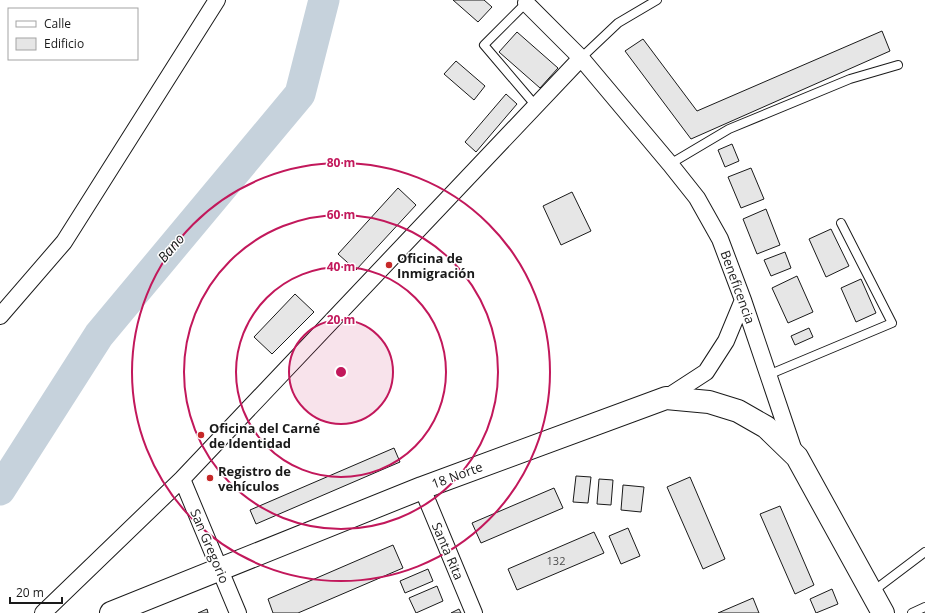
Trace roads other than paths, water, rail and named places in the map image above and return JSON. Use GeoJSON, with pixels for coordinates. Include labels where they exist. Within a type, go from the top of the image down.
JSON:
{"type":"FeatureCollection","features":[{"type":"Feature","properties":{"kind":"main road","name":"18 Norte"},"geometry":{"type":"LineString","coordinates":[[111,613],[422,488],[666,398],[710,402],[738,411],[766,426],[797,457]]}},
{"type":"Feature","properties":{"kind":"main road","name":"Beneficencia"},"geometry":{"type":"LineString","coordinates":[[797,457],[882,613]]}},
{"type":"Feature","properties":{"kind":"street"},"geometry":{"type":"LineString","coordinates":[[0,316],[64,242],[217,0]]}},
{"type":"Feature","properties":{"kind":"street","name":"Beneficencia"},"geometry":{"type":"LineString","coordinates":[[526,3],[581,58],[697,198],[720,239],[743,300],[797,457]]}},
{"type":"Feature","properties":{"kind":"street"},"geometry":{"type":"LineString","coordinates":[[43,613],[182,479],[581,58]]}},
{"type":"Feature","properties":{"kind":"street"},"geometry":{"type":"LineString","coordinates":[[666,398],[706,372],[726,341],[743,300]]}},
{"type":"Feature","properties":{"kind":"street","name":"San Gregorio"},"geometry":{"type":"LineString","coordinates":[[182,479],[238,613]]}},
{"type":"Feature","properties":{"kind":"street","name":"Santa Rita"},"geometry":{"type":"LineString","coordinates":[[422,488],[474,613]]}},
{"type":"Feature","properties":{"kind":"lane"},"geometry":{"type":"LineString","coordinates":[[581,58],[618,23],[657,0]]}},
{"type":"Feature","properties":{"kind":"lane"},"geometry":{"type":"LineString","coordinates":[[526,3],[484,45],[536,106]]}},
{"type":"Feature","properties":{"kind":"lane"},"geometry":{"type":"LineString","coordinates":[[670,164],[729,129],[850,79],[898,65]]}},
{"type":"Feature","properties":{"kind":"lane"},"geometry":{"type":"LineString","coordinates":[[768,375],[892,323],[841,223]]}},
{"type":"Feature","properties":{"kind":"lane"},"geometry":{"type":"LineString","coordinates":[[871,592],[925,552]]}},
{"type":"Feature","properties":{"kind":"lane"},"geometry":{"type":"LineString","coordinates":[[912,613],[925,607]]}},
{"type":"Feature","properties":{"kind":"waterway","name":"Bano"},"geometry":{"type":"LineString","coordinates":[[0,490],[99,335],[300,94],[324,0]]}},
{"type":"Feature","properties":{"kind":"place","name":"Oficina de Inmigración"},"geometry":{"type":"Point","coordinates":[389,265]}},
{"type":"Feature","properties":{"kind":"place","name":"Oficina del Carné de Identidad"},"geometry":{"type":"Point","coordinates":[201,435]}},
{"type":"Feature","properties":{"kind":"place","name":"Registro de vehículos"},"geometry":{"type":"Point","coordinates":[210,478]}}]}
